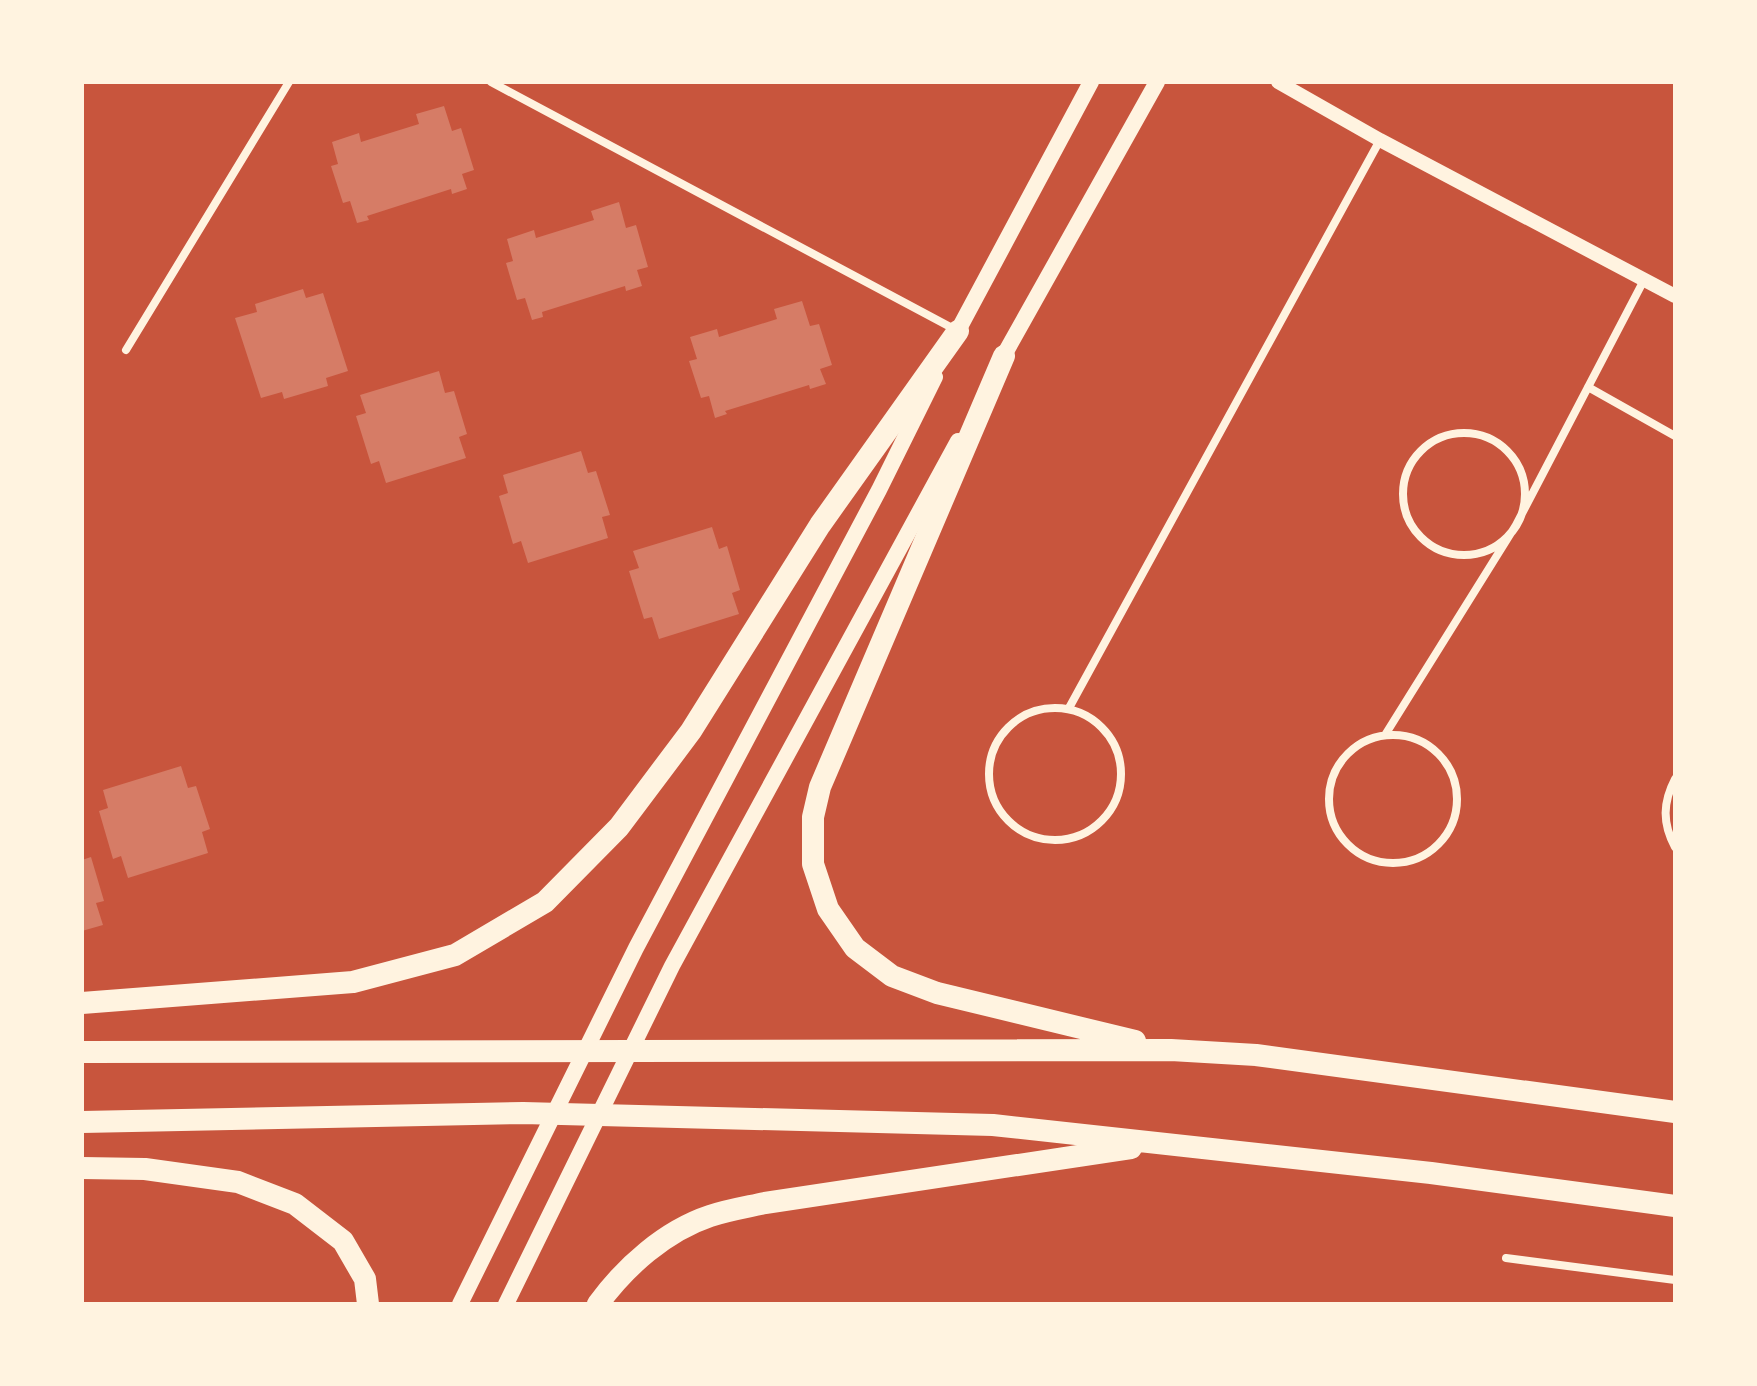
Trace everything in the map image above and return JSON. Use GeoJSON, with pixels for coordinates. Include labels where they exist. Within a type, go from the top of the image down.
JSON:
{"type":"FeatureCollection","features":[{"type":"Feature","properties":{"kind":"highway"},"geometry":{"type":"LineString","coordinates":[[82,1003],[353,982],[455,955],[545,902],[619,827],[691,731],[820,525],[958,331]]}},
{"type":"Feature","properties":{"kind":"highway"},"geometry":{"type":"LineString","coordinates":[[1004,356],[820,787],[813,817],[813,864],[828,909],[855,948],[892,976],[937,993],[1171,1050]]}},
{"type":"Feature","properties":{"kind":"highway"},"geometry":{"type":"LineString","coordinates":[[82,1052],[1171,1050],[1256,1055],[1675,1112]]}},
{"type":"Feature","properties":{"kind":"highway"},"geometry":{"type":"LineString","coordinates":[[82,1122],[523,1113],[993,1125],[1431,1173],[1675,1206]]}},
{"type":"Feature","properties":{"kind":"highway"},"geometry":{"type":"LineString","coordinates":[[598,1304],[613,1284],[656,1244],[708,1217],[765,1203],[1162,1143]]}},
{"type":"Feature","properties":{"kind":"highway"},"geometry":{"type":"LineString","coordinates":[[82,1168],[145,1169],[238,1182],[295,1204],[343,1241],[365,1279],[368,1304]]}},
{"type":"Feature","properties":{"kind":"main road"},"geometry":{"type":"LineString","coordinates":[[460,1304],[636,948],[1091,82]]}},
{"type":"Feature","properties":{"kind":"main road"},"geometry":{"type":"LineString","coordinates":[[506,1304],[672,966],[1157,82]]}},
{"type":"Feature","properties":{"kind":"street"},"geometry":{"type":"LineString","coordinates":[[126,350],[289,82]]}},
{"type":"Feature","properties":{"kind":"street"},"geometry":{"type":"LineString","coordinates":[[491,82],[958,331]]}},
{"type":"Feature","properties":{"kind":"street"},"geometry":{"type":"LineString","coordinates":[[1278,82],[1380,140],[1675,296]]}},
{"type":"Feature","properties":{"kind":"street"},"geometry":{"type":"LineString","coordinates":[[1069,708],[1380,140]]}},
{"type":"Feature","properties":{"kind":"street"},"geometry":{"type":"LineString","coordinates":[[1385,735],[1408,736],[1428,744],[1444,759],[1455,779],[1459,800],[1454,822],[1443,841],[1427,855],[1406,863],[1385,864],[1365,858],[1348,846],[1335,830],[1329,810],[1329,789],[1336,769],[1348,753],[1366,741],[1385,735],[1516,525],[1644,280]]}},
{"type":"Feature","properties":{"kind":"street"},"geometry":{"type":"LineString","coordinates":[[1588,387],[1675,436]]}},
{"type":"Feature","properties":{"kind":"street"},"geometry":{"type":"LineString","coordinates":[[1471,433],[1490,439],[1519,467],[1525,486],[1524,507],[1516,525],[1503,541],[1486,551],[1466,555],[1446,553],[1428,544],[1414,530],[1405,512],[1402,492],[1406,472],[1417,455],[1432,442],[1451,434],[1471,433]]}},
{"type":"Feature","properties":{"kind":"street"},"geometry":{"type":"LineString","coordinates":[[1048,708],[1069,708],[1090,716],[1106,730],[1118,749],[1123,771],[1120,792],[1110,812],[1095,828],[1075,837],[1053,841],[1031,836],[1012,825],[998,808],[990,788],[989,766],[995,745],[1008,727],[1026,714],[1048,708]]}},
{"type":"Feature","properties":{"kind":"street"},"geometry":{"type":"LineString","coordinates":[[1675,779],[1667,795],[1665,815],[1668,834],[1675,847]]}},
{"type":"Feature","properties":{"kind":"street"},"geometry":{"type":"LineString","coordinates":[[1506,1258],[1675,1280]]}},
{"type":"Feature","properties":{"kind":"building"},"geometry":{"type":"Polygon","coordinates":[[[444,106],[452,131],[461,128],[474,170],[462,174],[467,189],[452,194],[451,189],[367,216],[369,220],[357,223],[350,201],[343,203],[331,166],[338,164],[332,142],[359,133],[361,142],[419,124],[416,114],[444,106]]]}},
{"type":"Feature","properties":{"kind":"building"},"geometry":{"type":"Polygon","coordinates":[[[619,202],[626,228],[636,225],[648,267],[637,270],[642,286],[626,291],[625,286],[542,312],[543,317],[532,320],[525,298],[517,300],[506,263],[513,261],[507,239],[534,230],[536,238],[594,220],[591,211],[619,202]]]}},
{"type":"Feature","properties":{"kind":"building"},"geometry":{"type":"Polygon","coordinates":[[[303,289],[306,298],[323,293],[348,371],[326,378],[328,386],[284,399],[282,392],[261,398],[235,318],[257,312],[255,304],[303,289]]]}},
{"type":"Feature","properties":{"kind":"building"},"geometry":{"type":"Polygon","coordinates":[[[802,301],[810,326],[819,324],[832,365],[820,369],[826,384],[810,389],[809,385],[725,411],[727,414],[715,418],[709,396],[701,398],[689,361],[697,359],[690,337],[717,329],[719,337],[777,319],[774,309],[802,301]]]}},
{"type":"Feature","properties":{"kind":"building"},"geometry":{"type":"Polygon","coordinates":[[[439,371],[445,393],[454,391],[467,434],[459,437],[466,458],[386,483],[379,461],[371,464],[356,416],[366,413],[360,395],[439,371]]]}},
{"type":"Feature","properties":{"kind":"building"},"geometry":{"type":"Polygon","coordinates":[[[581,451],[588,473],[596,471],[610,515],[602,517],[608,538],[528,563],[521,541],[513,544],[499,496],[508,493],[503,475],[581,451]]]}},
{"type":"Feature","properties":{"kind":"building"},"geometry":{"type":"Polygon","coordinates":[[[712,527],[719,549],[727,546],[740,590],[732,593],[739,614],[659,639],[652,617],[644,619],[629,571],[639,568],[633,551],[712,527]]]}},
{"type":"Feature","properties":{"kind":"building"},"geometry":{"type":"Polygon","coordinates":[[[181,766],[188,788],[196,786],[210,829],[202,832],[208,853],[128,878],[121,856],[113,859],[99,811],[108,808],[103,790],[181,766]]]}},
{"type":"Feature","properties":{"kind":"building"},"geometry":{"type":"Polygon","coordinates":[[[91,857],[104,901],[96,903],[103,925],[82,931],[82,860],[91,857]]]}}]}
